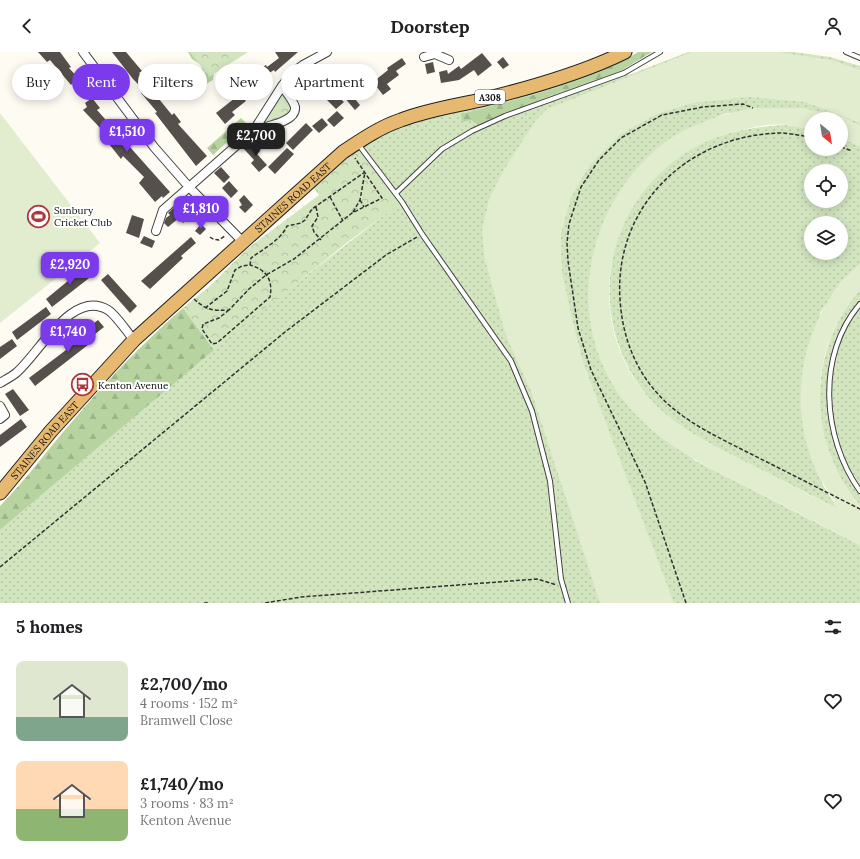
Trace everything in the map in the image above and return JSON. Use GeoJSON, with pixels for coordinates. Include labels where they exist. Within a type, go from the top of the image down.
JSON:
{"type":"FeatureCollection","features":[{"type":"Feature","properties":{"kind":"highway","name":"STAINES ROAD EAST"},"geometry":{"type":"LineString","coordinates":[[0,493],[50,431],[134,340],[189,292],[329,163],[357,142],[399,120],[428,111],[481,100],[550,80],[625,52]]}},
{"type":"Feature","properties":{"kind":"street"},"geometry":{"type":"LineString","coordinates":[[84,52],[154,146],[189,187],[243,242]]}},
{"type":"Feature","properties":{"kind":"street"},"geometry":{"type":"LineString","coordinates":[[305,64],[327,52]]}},
{"type":"Feature","properties":{"kind":"street"},"geometry":{"type":"LineString","coordinates":[[424,57],[435,53],[449,60]]}},
{"type":"Feature","properties":{"kind":"street"},"geometry":{"type":"LineString","coordinates":[[156,231],[163,210],[254,130],[281,88]]}},
{"type":"Feature","properties":{"kind":"street"},"geometry":{"type":"LineString","coordinates":[[254,130],[284,121],[293,115],[295,110],[291,100]]}},
{"type":"Feature","properties":{"kind":"street"},"geometry":{"type":"LineString","coordinates":[[0,383],[16,373],[68,315],[82,307],[96,305],[109,310],[134,340]]}},
{"type":"Feature","properties":{"kind":"street"},"geometry":{"type":"LineString","coordinates":[[0,406],[5,414],[0,419]]}},
{"type":"Feature","properties":{"kind":"lane"},"geometry":{"type":"LineString","coordinates":[[396,193],[442,149],[472,131],[505,116],[624,73],[660,52]]}},
{"type":"Feature","properties":{"kind":"lane"},"geometry":{"type":"LineString","coordinates":[[846,52],[860,58]]}},
{"type":"Feature","properties":{"kind":"lane"},"geometry":{"type":"LineString","coordinates":[[357,142],[396,193],[422,234],[511,361],[532,411],[550,481],[561,579],[568,603]]}},
{"type":"Feature","properties":{"kind":"lane"},"geometry":{"type":"LineString","coordinates":[[860,304],[845,325],[834,353],[829,378],[830,413],[833,434],[840,454],[860,491]]}},
{"type":"Feature","properties":{"kind":"path"},"geometry":{"type":"LineString","coordinates":[[686,603],[645,482],[591,370],[578,328],[568,261],[567,242],[569,224],[582,187],[599,160],[621,138],[662,115],[703,107],[743,104],[753,108]]}},
{"type":"Feature","properties":{"kind":"path"},"geometry":{"type":"LineString","coordinates":[[804,136],[780,133],[747,137],[717,145],[688,160],[663,180],[645,204],[631,229],[622,256],[619,285],[621,314],[627,342],[640,370],[658,394],[682,415],[708,432],[860,509]]}},
{"type":"Feature","properties":{"kind":"path"},"geometry":{"type":"LineString","coordinates":[[848,150],[852,151]]}},
{"type":"Feature","properties":{"kind":"path"},"geometry":{"type":"LineString","coordinates":[[204,308],[227,290],[235,270],[242,266],[250,265],[258,268],[266,275],[271,284],[270,297],[217,343],[212,344],[202,329],[203,324],[219,318],[266,275],[294,259],[320,240],[352,213],[382,198],[355,158]]}},
{"type":"Feature","properties":{"kind":"path"},"geometry":{"type":"LineString","coordinates":[[250,265],[251,258],[278,238],[287,226],[301,223],[306,220],[316,207],[365,172]]}},
{"type":"Feature","properties":{"kind":"path"},"geometry":{"type":"LineString","coordinates":[[352,213],[360,200],[365,172]]}},
{"type":"Feature","properties":{"kind":"path"},"geometry":{"type":"LineString","coordinates":[[330,196],[343,221]]}},
{"type":"Feature","properties":{"kind":"path"},"geometry":{"type":"LineString","coordinates":[[360,200],[364,207]]}},
{"type":"Feature","properties":{"kind":"path"},"geometry":{"type":"LineString","coordinates":[[316,207],[318,217],[312,226],[314,232],[320,240]]}},
{"type":"Feature","properties":{"kind":"path"},"geometry":{"type":"LineString","coordinates":[[210,237],[220,240],[231,231]]}},
{"type":"Feature","properties":{"kind":"path"},"geometry":{"type":"LineString","coordinates":[[0,566],[285,332],[386,255],[422,234]]}},
{"type":"Feature","properties":{"kind":"path"},"geometry":{"type":"LineString","coordinates":[[189,292],[204,308],[211,311],[229,310]]}},
{"type":"Feature","properties":{"kind":"path"},"geometry":{"type":"LineString","coordinates":[[265,603],[301,597],[537,579],[555,584],[565,591]]}},
{"type":"Feature","properties":{"kind":"path"},"geometry":{"type":"LineString","coordinates":[[204,603],[210,603]]}},
{"type":"Feature","properties":{"kind":"green space"},"geometry":{"type":"Polygon","coordinates":[[[188,52],[212,52],[215,66],[213,80],[207,84],[207,64],[200,64],[192,59],[188,52]]]}},
{"type":"Feature","properties":{"kind":"green space"},"geometry":{"type":"Polygon","coordinates":[[[190,52],[248,52],[229,64],[215,64],[215,73],[209,77],[207,74],[207,64],[199,64],[190,52]]]}},
{"type":"Feature","properties":{"kind":"green space"},"geometry":{"type":"Polygon","coordinates":[[[638,52],[652,52],[619,72],[552,95],[487,123],[478,125],[471,120],[462,122],[461,114],[529,96],[575,81],[597,73],[638,52]]]}},
{"type":"Feature","properties":{"kind":"green space"},"geometry":{"type":"Polygon","coordinates":[[[688,52],[793,52],[830,57],[860,66],[860,126],[848,120],[848,112],[804,112],[804,116],[727,113],[685,130],[654,152],[625,184],[591,324],[694,460],[860,545],[860,603],[0,603],[0,530],[247,322],[401,202],[357,143],[377,131],[615,57],[629,75],[688,52]]]}},
{"type":"Feature","properties":{"kind":"green space"},"geometry":{"type":"Polygon","coordinates":[[[692,52],[778,52],[831,60],[860,70],[860,123],[848,118],[848,112],[831,112],[805,102],[749,97],[693,103],[657,114],[621,134],[590,165],[571,197],[561,234],[562,272],[583,362],[674,603],[600,603],[531,391],[506,336],[485,260],[482,231],[489,199],[505,168],[536,120],[547,109],[692,52]]]}},
{"type":"Feature","properties":{"kind":"green space"},"geometry":{"type":"Polygon","coordinates":[[[281,88],[281,100],[291,100],[294,105],[293,115],[254,130],[281,88]]]}},
{"type":"Feature","properties":{"kind":"green space"},"geometry":{"type":"Polygon","coordinates":[[[753,108],[803,108],[820,112],[804,112],[804,128],[786,125],[759,126],[733,132],[697,146],[666,168],[641,195],[623,227],[612,262],[609,299],[615,336],[630,372],[655,404],[670,418],[722,450],[837,508],[814,466],[806,443],[802,419],[801,395],[803,371],[808,348],[826,303],[840,283],[860,264],[860,290],[845,310],[833,331],[825,354],[821,377],[820,401],[822,425],[828,449],[847,489],[860,505],[860,545],[704,464],[663,439],[638,417],[614,387],[598,353],[590,318],[589,282],[595,246],[608,212],[627,180],[653,152],[664,143],[687,129],[726,114],[753,108]]]}},
{"type":"Feature","properties":{"kind":"green space","name":"Sunbury Cricket Club"},"geometry":{"type":"Polygon","coordinates":[[[0,113],[100,243],[0,323],[0,113]]]}},
{"type":"Feature","properties":{"kind":"green space"},"geometry":{"type":"Polygon","coordinates":[[[241,118],[247,124],[213,155],[207,148],[241,118]]]}},
{"type":"Feature","properties":{"kind":"green space"},"geometry":{"type":"Polygon","coordinates":[[[848,120],[860,126],[860,146],[848,141],[848,120]]]}},
{"type":"Feature","properties":{"kind":"green space"},"geometry":{"type":"Polygon","coordinates":[[[785,125],[804,128],[804,156],[848,156],[848,141],[860,146],[860,264],[841,282],[820,313],[814,465],[825,489],[838,509],[707,442],[682,427],[659,409],[649,398],[631,372],[618,344],[611,315],[610,285],[613,255],[623,226],[638,199],[673,160],[691,148],[730,133],[785,125]]]}},
{"type":"Feature","properties":{"kind":"green space"},"geometry":{"type":"Polygon","coordinates":[[[357,143],[402,202],[349,241],[214,350],[183,308],[209,287],[247,249],[319,195],[309,181],[357,143]]]}},
{"type":"Feature","properties":{"kind":"green space"},"geometry":{"type":"Polygon","coordinates":[[[860,290],[860,505],[842,481],[830,455],[822,427],[820,398],[822,368],[830,340],[843,314],[860,290]]]}},
{"type":"Feature","properties":{"kind":"green space"},"geometry":{"type":"Polygon","coordinates":[[[183,308],[214,350],[0,530],[0,506],[19,486],[62,433],[111,378],[153,335],[183,308]]]}},
{"type":"Feature","properties":{"kind":"building"},"geometry":{"type":"Polygon","coordinates":[[[38,52],[60,52],[71,67],[69,68],[72,71],[72,84],[71,85],[64,77],[64,64],[53,64],[50,60],[47,62],[38,52]]]}},
{"type":"Feature","properties":{"kind":"building"},"geometry":{"type":"Polygon","coordinates":[[[112,52],[126,52],[138,66],[138,84],[130,75],[130,64],[121,64],[112,52]]]}},
{"type":"Feature","properties":{"kind":"building"},"geometry":{"type":"Polygon","coordinates":[[[275,52],[298,52],[284,64],[281,64],[281,67],[275,72],[273,71],[273,64],[271,64],[279,58],[275,52]]]}},
{"type":"Feature","properties":{"kind":"building"},"geometry":{"type":"Polygon","coordinates":[[[482,53],[492,65],[478,76],[474,70],[459,80],[441,83],[439,72],[447,70],[448,74],[459,66],[461,69],[482,53]]]}},
{"type":"Feature","properties":{"kind":"building"},"geometry":{"type":"Polygon","coordinates":[[[503,57],[509,65],[503,69],[497,62],[503,57]]]}},
{"type":"Feature","properties":{"kind":"building"},"geometry":{"type":"Polygon","coordinates":[[[402,58],[406,64],[396,71],[399,75],[387,84],[391,89],[383,95],[378,88],[378,78],[388,70],[387,68],[402,58]]]}},
{"type":"Feature","properties":{"kind":"building"},"geometry":{"type":"Polygon","coordinates":[[[433,62],[435,72],[427,74],[425,64],[433,62]]]}},
{"type":"Feature","properties":{"kind":"building"},"geometry":{"type":"Polygon","coordinates":[[[89,100],[94,100],[100,108],[97,110],[170,192],[155,202],[139,183],[144,177],[123,156],[121,159],[101,134],[104,132],[83,110],[87,107],[85,103],[89,100]]]}},
{"type":"Feature","properties":{"kind":"building"},"geometry":{"type":"Polygon","coordinates":[[[147,100],[160,100],[172,115],[174,113],[181,122],[178,124],[207,156],[196,166],[155,113],[157,112],[147,100]]]}},
{"type":"Feature","properties":{"kind":"building"},"geometry":{"type":"Polygon","coordinates":[[[232,100],[246,101],[232,112],[235,115],[225,124],[216,113],[232,100]]]}},
{"type":"Feature","properties":{"kind":"building"},"geometry":{"type":"Polygon","coordinates":[[[327,100],[342,100],[344,102],[336,109],[327,100]]]}},
{"type":"Feature","properties":{"kind":"building"},"geometry":{"type":"Polygon","coordinates":[[[346,100],[356,100],[360,105],[355,110],[346,100]]]}},
{"type":"Feature","properties":{"kind":"building"},"geometry":{"type":"Polygon","coordinates":[[[337,111],[344,118],[334,127],[327,120],[337,111]]]}},
{"type":"Feature","properties":{"kind":"building"},"geometry":{"type":"Polygon","coordinates":[[[322,118],[328,125],[319,133],[312,126],[322,118]]]}},
{"type":"Feature","properties":{"kind":"building"},"geometry":{"type":"Polygon","coordinates":[[[306,123],[313,130],[293,150],[286,143],[306,123]]]}},
{"type":"Feature","properties":{"kind":"building"},"geometry":{"type":"Polygon","coordinates":[[[252,142],[260,151],[257,154],[267,165],[259,172],[251,163],[254,160],[244,149],[252,142]]]}},
{"type":"Feature","properties":{"kind":"building"},"geometry":{"type":"Polygon","coordinates":[[[287,148],[294,154],[275,174],[268,167],[287,148]]]}},
{"type":"Feature","properties":{"kind":"building"},"geometry":{"type":"Polygon","coordinates":[[[221,167],[230,177],[224,183],[214,173],[221,167]]]}},
{"type":"Feature","properties":{"kind":"building"},"geometry":{"type":"Polygon","coordinates":[[[229,181],[238,191],[231,198],[222,188],[229,181]]]}},
{"type":"Feature","properties":{"kind":"building"},"geometry":{"type":"Polygon","coordinates":[[[244,195],[253,205],[245,213],[239,207],[242,205],[239,200],[244,195]]]}},
{"type":"Feature","properties":{"kind":"building"},"geometry":{"type":"Polygon","coordinates":[[[178,204],[191,216],[183,223],[179,218],[168,227],[164,223],[166,218],[170,215],[168,213],[178,204]]]}},
{"type":"Feature","properties":{"kind":"building"},"geometry":{"type":"Polygon","coordinates":[[[132,215],[144,219],[139,238],[126,233],[132,215]]]}},
{"type":"Feature","properties":{"kind":"building"},"geometry":{"type":"Polygon","coordinates":[[[201,224],[206,229],[200,235],[195,231],[201,224]]]}},
{"type":"Feature","properties":{"kind":"building"},"geometry":{"type":"Polygon","coordinates":[[[144,236],[155,241],[152,248],[140,243],[144,236]]]}},
{"type":"Feature","properties":{"kind":"building"},"geometry":{"type":"Polygon","coordinates":[[[191,237],[196,243],[181,256],[183,258],[150,289],[141,281],[191,237]]]}},
{"type":"Feature","properties":{"kind":"building"},"geometry":{"type":"Polygon","coordinates":[[[86,266],[93,275],[52,307],[46,299],[86,266]]]}},
{"type":"Feature","properties":{"kind":"building"},"geometry":{"type":"Polygon","coordinates":[[[108,274],[137,306],[130,313],[101,280],[108,274]]]}},
{"type":"Feature","properties":{"kind":"building"},"geometry":{"type":"Polygon","coordinates":[[[46,307],[51,314],[17,340],[12,332],[46,307]]]}},
{"type":"Feature","properties":{"kind":"building"},"geometry":{"type":"Polygon","coordinates":[[[98,320],[104,327],[90,338],[93,341],[35,386],[29,378],[66,350],[64,346],[98,320]]]}},
{"type":"Feature","properties":{"kind":"building"},"geometry":{"type":"Polygon","coordinates":[[[12,339],[17,346],[0,359],[0,347],[12,339]]]}},
{"type":"Feature","properties":{"kind":"building"},"geometry":{"type":"Polygon","coordinates":[[[13,389],[29,410],[20,416],[5,394],[13,389]]]}},
{"type":"Feature","properties":{"kind":"building"},"geometry":{"type":"Polygon","coordinates":[[[21,419],[27,427],[0,447],[0,435],[21,419]]]}},
{"type":"Feature","properties":{"kind":"place","name":"Sunbury Cricket Club"},"geometry":{"type":"Point","coordinates":[39,216]}},
{"type":"Feature","properties":{"kind":"place","name":"Kenton Avenue"},"geometry":{"type":"Point","coordinates":[83,385]}}]}
